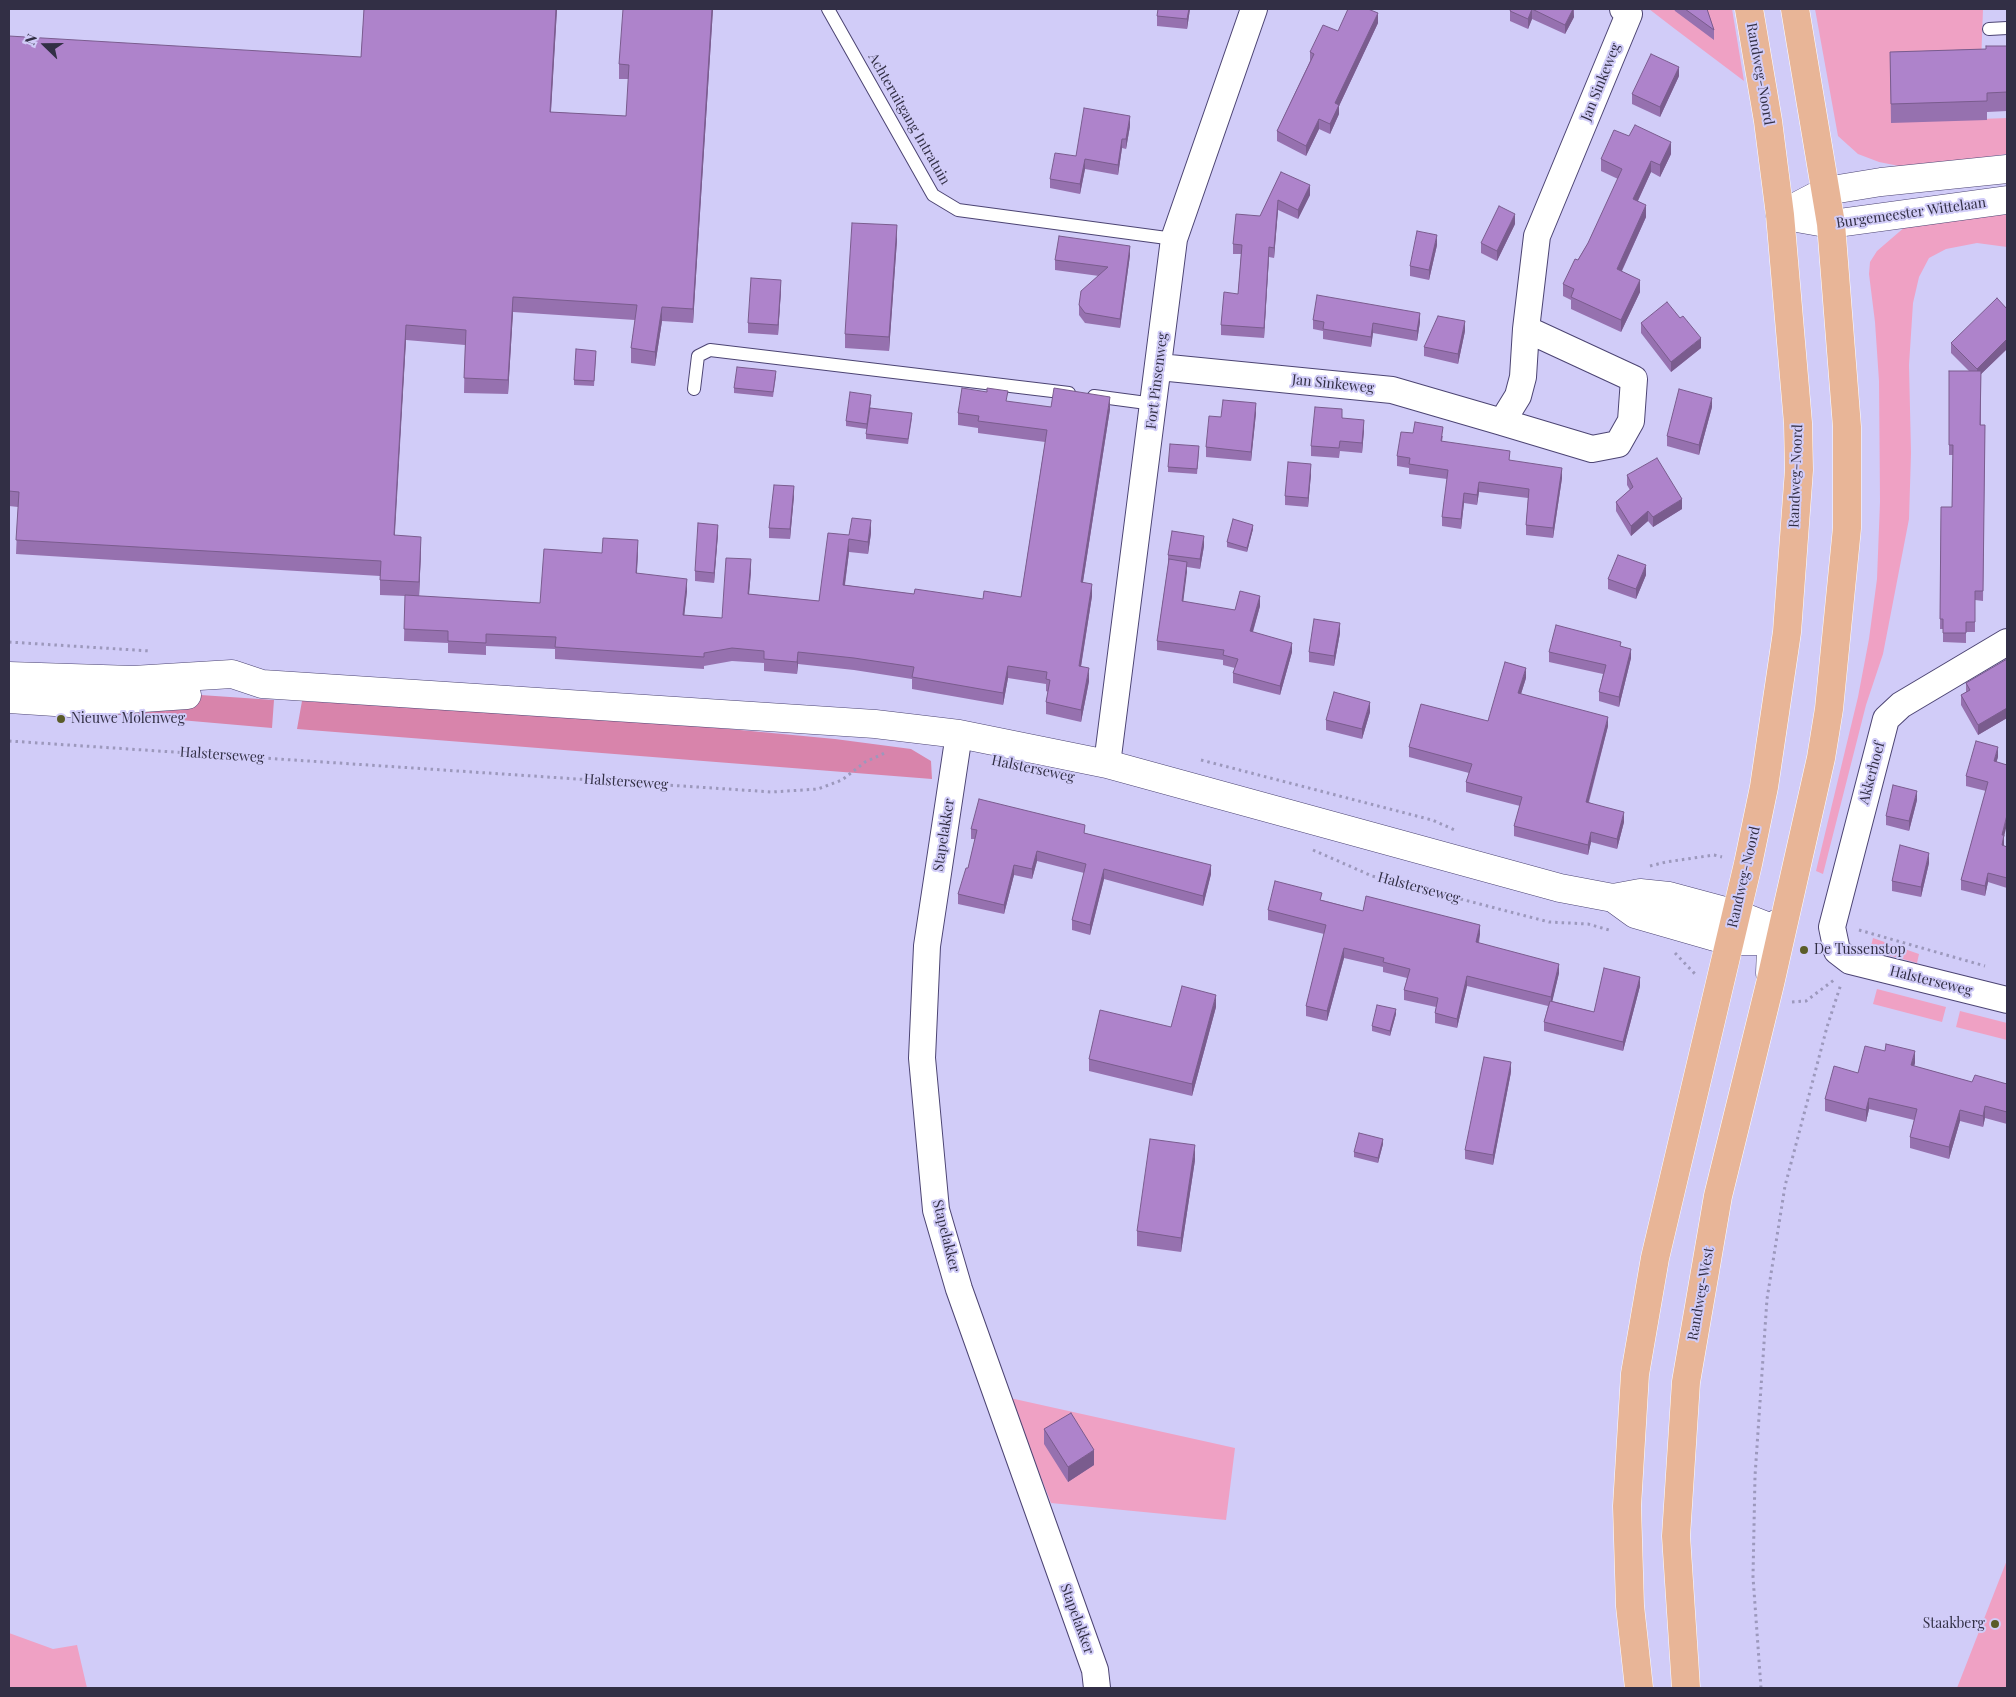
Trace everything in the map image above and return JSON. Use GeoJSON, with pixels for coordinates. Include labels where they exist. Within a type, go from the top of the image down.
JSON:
{"type":"FeatureCollection","features":[{"type":"Feature","properties":{"kind":"main road","name":"Randweg-Noord"},"geometry":{"type":"LineString","coordinates":[[1729,941],[1764,787],[1788,632],[1799,470],[1798,423],[1780,216],[1768,121],[1749,9]]}},
{"type":"Feature","properties":{"kind":"main road"},"geometry":{"type":"LineString","coordinates":[[1769,989],[1771,949],[1766,934],[1773,930],[1788,907],[1829,709],[1847,528],[1847,427],[1831,224],[1795,9]]}},
{"type":"Feature","properties":{"kind":"main road"},"geometry":{"type":"LineString","coordinates":[[1780,216],[1826,191],[1882,182],[2007,169]]}},
{"type":"Feature","properties":{"kind":"main road","name":"Burgemeester Wittelaan"},"geometry":{"type":"LineString","coordinates":[[1780,216],[1831,224],[2007,200]]}},
{"type":"Feature","properties":{"kind":"main road","name":"Halsterseweg"},"geometry":{"type":"LineString","coordinates":[[9,676],[133,680],[232,674],[262,684],[876,724],[959,734],[1107,764],[1443,858],[1560,888],[1613,898],[1640,893],[1670,896],[1736,914],[1764,925],[1766,934],[1754,941],[1729,941],[1635,914],[1613,898]]}},
{"type":"Feature","properties":{"kind":"main road","name":"Halsterseweg"},"geometry":{"type":"LineString","coordinates":[[9,699],[70,703],[142,699],[230,692],[262,684]]}},
{"type":"Feature","properties":{"kind":"main road","name":"Randweg-West"},"geometry":{"type":"LineString","coordinates":[[1686,1688],[1676,1536],[1686,1382],[1718,1196],[1788,907]]}},
{"type":"Feature","properties":{"kind":"main road"},"geometry":{"type":"LineString","coordinates":[[1639,1688],[1630,1606],[1627,1506],[1635,1374],[1655,1258],[1729,941]]}},
{"type":"Feature","properties":{"kind":"street","name":"Fort Pinsenweg"},"geometry":{"type":"LineString","coordinates":[[1107,764],[1174,239],[1254,9]]}},
{"type":"Feature","properties":{"kind":"street","name":"Jan Sinkeweg"},"geometry":{"type":"LineString","coordinates":[[1502,422],[1518,396],[1524,377],[1526,330],[1537,236],[1629,14],[1623,9]]}},
{"type":"Feature","properties":{"kind":"street","name":"Jan Sinkeweg"},"geometry":{"type":"LineString","coordinates":[[1159,368],[1392,390],[1592,449],[1618,444],[1631,421],[1634,379],[1526,330]]}},
{"type":"Feature","properties":{"kind":"street","name":"Akkerhoef"},"geometry":{"type":"LineString","coordinates":[[1847,967],[1837,951],[1832,927],[1834,912],[1886,719],[1901,705],[2007,642]]}},
{"type":"Feature","properties":{"kind":"street","name":"Stapelakker"},"geometry":{"type":"LineString","coordinates":[[959,734],[927,946],[926,965],[922,1058],[936,1210],[960,1289],[1095,1670],[1097,1688]]}},
{"type":"Feature","properties":{"kind":"street","name":"Halsterseweg"},"geometry":{"type":"LineString","coordinates":[[1847,967],[2007,1000]]}},
{"type":"Feature","properties":{"kind":"lane","name":"Achteruitgang Intratuin"},"geometry":{"type":"LineString","coordinates":[[828,9],[933,195],[958,210],[1174,239]]}},
{"type":"Feature","properties":{"kind":"lane"},"geometry":{"type":"LineString","coordinates":[[1989,29],[2007,28]]}},
{"type":"Feature","properties":{"kind":"lane"},"geometry":{"type":"LineString","coordinates":[[694,389],[698,356],[710,350],[1154,404]]}},
{"type":"Feature","properties":{"kind":"path","name":"Halsterseweg"},"geometry":{"type":"LineString","coordinates":[[9,741],[772,792],[818,789],[842,780],[866,762],[891,750]]}},
{"type":"Feature","properties":{"kind":"path","name":"Halsterseweg"},"geometry":{"type":"LineString","coordinates":[[1310,848],[1372,876],[1549,922],[1588,924],[1614,931]]}},
{"type":"Feature","properties":{"kind":"path"},"geometry":{"type":"LineString","coordinates":[[1645,868],[1666,862],[1714,855],[1748,864]]}},
{"type":"Feature","properties":{"kind":"path"},"geometry":{"type":"LineString","coordinates":[[1832,927],[1868,932],[1922,950],[1990,967]]}},
{"type":"Feature","properties":{"kind":"path"},"geometry":{"type":"LineString","coordinates":[[1668,946],[1695,974],[1720,981]]}},
{"type":"Feature","properties":{"kind":"path"},"geometry":{"type":"LineString","coordinates":[[1769,989],[1794,1002],[1806,1001],[1847,967]]}},
{"type":"Feature","properties":{"kind":"path"},"geometry":{"type":"LineString","coordinates":[[1761,1688],[1753,1577],[1755,1476],[1766,1299],[1785,1186],[1827,1027],[1847,967]]}},
{"type":"Feature","properties":{"kind":"shaded area"},"geometry":{"type":"Polygon","coordinates":[[[1649,9],[1732,9],[1744,81],[1675,29],[1649,9]]]}},
{"type":"Feature","properties":{"kind":"shaded area"},"geometry":{"type":"Polygon","coordinates":[[[1815,9],[1983,9],[1981,64],[1900,122],[2007,118],[2007,154],[1930,165],[1899,166],[1879,162],[1858,154],[1838,136],[1815,9]]]}},
{"type":"Feature","properties":{"kind":"shaded area"},"geometry":{"type":"Polygon","coordinates":[[[2007,211],[2007,247],[1977,243],[1946,249],[1929,258],[1919,277],[1913,303],[1909,365],[1911,453],[1909,519],[1883,654],[1866,705],[1823,874],[1816,871],[1858,697],[1869,639],[1877,579],[1880,502],[1879,381],[1875,322],[1869,274],[1870,262],[1877,251],[1906,226],[2007,211]]]}},
{"type":"Feature","properties":{"kind":"shaded area"},"geometry":{"type":"Polygon","coordinates":[[[9,682],[274,700],[272,728],[88,712],[9,682]]]}},
{"type":"Feature","properties":{"kind":"shaded area"},"geometry":{"type":"Polygon","coordinates":[[[302,701],[645,721],[835,739],[911,749],[931,761],[932,779],[297,729],[302,701]]]}},
{"type":"Feature","properties":{"kind":"shaded area"},"geometry":{"type":"Polygon","coordinates":[[[1873,938],[1919,954],[1917,963],[1870,950],[1873,938]]]}},
{"type":"Feature","properties":{"kind":"shaded area"},"geometry":{"type":"Polygon","coordinates":[[[1877,989],[1946,1007],[1942,1022],[1873,1004],[1877,989]]]}},
{"type":"Feature","properties":{"kind":"shaded area"},"geometry":{"type":"Polygon","coordinates":[[[1960,1011],[2007,1023],[2007,1040],[1956,1027],[1960,1011]]]}},
{"type":"Feature","properties":{"kind":"shaded area"},"geometry":{"type":"Polygon","coordinates":[[[1010,1398],[1235,1448],[1226,1520],[1051,1503],[1010,1398]]]}},
{"type":"Feature","properties":{"kind":"shaded area","name":"Staakberg"},"geometry":{"type":"Polygon","coordinates":[[[2007,1560],[2007,1688],[1957,1688],[2007,1560]]]}},
{"type":"Feature","properties":{"kind":"shaded area"},"geometry":{"type":"Polygon","coordinates":[[[9,1633],[53,1649],[77,1645],[87,1688],[9,1688],[9,1633]]]}},
{"type":"Feature","properties":{"kind":"building"},"geometry":{"type":"Polygon","coordinates":[[[364,9],[556,9],[550,112],[626,116],[629,65],[619,64],[623,9],[712,9],[693,309],[662,307],[655,352],[631,348],[637,305],[513,297],[508,380],[464,378],[466,330],[406,325],[394,535],[421,537],[419,582],[380,580],[381,561],[16,540],[19,492],[9,491],[9,36],[361,57],[364,9]]]}},
{"type":"Feature","properties":{"kind":"building"},"geometry":{"type":"Polygon","coordinates":[[[1158,9],[1189,9],[1187,19],[1157,16],[1158,9]]]}},
{"type":"Feature","properties":{"kind":"building"},"geometry":{"type":"Polygon","coordinates":[[[1348,9],[1368,9],[1378,13],[1335,103],[1339,105],[1330,124],[1319,119],[1306,146],[1277,131],[1314,54],[1310,52],[1323,25],[1338,31],[1348,9]]]}},
{"type":"Feature","properties":{"kind":"building"},"geometry":{"type":"Polygon","coordinates":[[[1511,9],[1532,9],[1528,19],[1510,11],[1511,9]]]}},
{"type":"Feature","properties":{"kind":"building"},"geometry":{"type":"Polygon","coordinates":[[[1532,9],[1573,9],[1565,25],[1532,9]]]}},
{"type":"Feature","properties":{"kind":"building"},"geometry":{"type":"Polygon","coordinates":[[[1685,9],[1707,9],[1714,30],[1685,9]]]}},
{"type":"Feature","properties":{"kind":"building"},"geometry":{"type":"Polygon","coordinates":[[[1986,46],[2007,46],[2007,92],[1987,93],[1987,101],[1891,104],[1890,52],[1986,49],[1986,46]]]}},
{"type":"Feature","properties":{"kind":"building"},"geometry":{"type":"Polygon","coordinates":[[[1651,54],[1679,67],[1660,107],[1632,94],[1651,54]]]}},
{"type":"Feature","properties":{"kind":"building"},"geometry":{"type":"Polygon","coordinates":[[[1084,108],[1130,116],[1126,139],[1122,139],[1118,165],[1085,159],[1080,184],[1050,179],[1055,153],[1076,156],[1084,108]]]}},
{"type":"Feature","properties":{"kind":"building"},"geometry":{"type":"Polygon","coordinates":[[[1635,125],[1671,142],[1660,165],[1651,161],[1633,199],[1646,205],[1617,269],[1640,280],[1621,320],[1571,297],[1574,289],[1563,284],[1575,259],[1578,260],[1588,243],[1622,169],[1601,159],[1614,130],[1629,136],[1635,125]]]}},
{"type":"Feature","properties":{"kind":"building"},"geometry":{"type":"Polygon","coordinates":[[[1281,172],[1310,185],[1298,210],[1278,200],[1274,248],[1269,247],[1264,328],[1221,325],[1224,292],[1238,294],[1242,245],[1233,244],[1236,214],[1260,216],[1281,172]]]}},
{"type":"Feature","properties":{"kind":"building"},"geometry":{"type":"Polygon","coordinates":[[[1499,206],[1515,214],[1497,251],[1481,243],[1499,206]]]}},
{"type":"Feature","properties":{"kind":"building"},"geometry":{"type":"Polygon","coordinates":[[[852,223],[897,225],[889,337],[845,334],[852,223]]]}},
{"type":"Feature","properties":{"kind":"building"},"geometry":{"type":"Polygon","coordinates":[[[1417,231],[1437,235],[1429,270],[1410,266],[1417,231]]]}},
{"type":"Feature","properties":{"kind":"building"},"geometry":{"type":"Polygon","coordinates":[[[1059,236],[1130,246],[1120,319],[1085,313],[1079,305],[1081,291],[1108,267],[1055,260],[1059,236]]]}},
{"type":"Feature","properties":{"kind":"building"},"geometry":{"type":"Polygon","coordinates":[[[751,278],[781,280],[778,325],[748,323],[751,278]]]}},
{"type":"Feature","properties":{"kind":"building"},"geometry":{"type":"Polygon","coordinates":[[[1317,295],[1420,313],[1417,331],[1373,323],[1371,337],[1323,329],[1324,322],[1313,320],[1317,295]]]}},
{"type":"Feature","properties":{"kind":"building"},"geometry":{"type":"Polygon","coordinates":[[[1997,298],[2007,309],[2007,339],[1977,369],[1951,343],[1997,298]]]}},
{"type":"Feature","properties":{"kind":"building"},"geometry":{"type":"Polygon","coordinates":[[[1667,302],[1680,318],[1683,316],[1701,338],[1671,362],[1641,323],[1667,302]]]}},
{"type":"Feature","properties":{"kind":"building"},"geometry":{"type":"Polygon","coordinates":[[[1438,316],[1465,321],[1458,354],[1424,347],[1438,316]]]}},
{"type":"Feature","properties":{"kind":"building"},"geometry":{"type":"Polygon","coordinates":[[[576,349],[596,351],[594,381],[574,380],[576,349]]]}},
{"type":"Feature","properties":{"kind":"building"},"geometry":{"type":"Polygon","coordinates":[[[737,367],[776,371],[773,392],[734,388],[737,367]]]}},
{"type":"Feature","properties":{"kind":"building"},"geometry":{"type":"Polygon","coordinates":[[[1949,371],[1981,371],[1980,425],[1985,425],[1983,591],[1975,591],[1975,622],[1966,622],[1966,633],[1943,633],[1943,619],[1940,619],[1941,507],[1952,507],[1953,445],[1949,445],[1949,371]]]}},
{"type":"Feature","properties":{"kind":"building"},"geometry":{"type":"Polygon","coordinates":[[[962,388],[987,392],[987,388],[1008,391],[1006,401],[1051,407],[1054,388],[1110,397],[1081,582],[1092,584],[1079,666],[1089,668],[1081,710],[1046,702],[1050,680],[1046,679],[1047,672],[1008,666],[1003,693],[912,677],[914,667],[798,652],[797,662],[764,659],[764,651],[732,648],[704,653],[704,657],[555,647],[556,637],[486,634],[486,643],[448,641],[448,631],[404,629],[405,595],[540,603],[544,549],[602,553],[603,538],[638,540],[636,573],[687,579],[683,615],[722,618],[726,558],[751,559],[748,594],[819,601],[828,533],[849,535],[852,518],[871,520],[868,542],[849,539],[843,585],[914,594],[915,589],[983,599],[984,591],[1021,597],[1047,430],[978,421],[979,416],[958,413],[962,388]]]}},
{"type":"Feature","properties":{"kind":"building"},"geometry":{"type":"Polygon","coordinates":[[[1679,389],[1712,398],[1699,445],[1667,436],[1679,389]]]}},
{"type":"Feature","properties":{"kind":"building"},"geometry":{"type":"Polygon","coordinates":[[[850,392],[871,395],[867,424],[846,421],[850,392]]]}},
{"type":"Feature","properties":{"kind":"building"},"geometry":{"type":"Polygon","coordinates":[[[1223,400],[1256,403],[1251,452],[1206,447],[1209,416],[1221,417],[1223,400]]]}},
{"type":"Feature","properties":{"kind":"building"},"geometry":{"type":"Polygon","coordinates":[[[1315,407],[1342,409],[1342,418],[1364,420],[1362,443],[1340,441],[1339,448],[1311,446],[1315,407]]]}},
{"type":"Feature","properties":{"kind":"building"},"geometry":{"type":"Polygon","coordinates":[[[870,408],[912,413],[908,439],[866,434],[870,408]]]}},
{"type":"Feature","properties":{"kind":"building"},"geometry":{"type":"Polygon","coordinates":[[[1415,422],[1443,427],[1441,441],[1510,451],[1509,460],[1562,468],[1553,528],[1526,525],[1529,489],[1479,482],[1477,495],[1464,493],[1461,519],[1442,517],[1448,470],[1409,464],[1410,458],[1397,456],[1401,432],[1413,433],[1415,422]]]}},
{"type":"Feature","properties":{"kind":"building"},"geometry":{"type":"Polygon","coordinates":[[[1170,444],[1199,446],[1197,469],[1168,467],[1170,444]]]}},
{"type":"Feature","properties":{"kind":"building"},"geometry":{"type":"Polygon","coordinates":[[[1657,458],[1682,499],[1653,517],[1648,511],[1631,526],[1616,502],[1633,487],[1627,475],[1657,458]]]}},
{"type":"Feature","properties":{"kind":"building"},"geometry":{"type":"Polygon","coordinates":[[[1288,462],[1311,464],[1308,498],[1285,496],[1288,462]]]}},
{"type":"Feature","properties":{"kind":"building"},"geometry":{"type":"Polygon","coordinates":[[[774,485],[794,486],[790,529],[769,528],[774,485]]]}},
{"type":"Feature","properties":{"kind":"building"},"geometry":{"type":"Polygon","coordinates":[[[1233,519],[1253,525],[1247,548],[1227,542],[1233,519]]]}},
{"type":"Feature","properties":{"kind":"building"},"geometry":{"type":"Polygon","coordinates":[[[698,523],[718,525],[714,573],[695,571],[698,523]]]}},
{"type":"Feature","properties":{"kind":"building"},"geometry":{"type":"Polygon","coordinates":[[[1172,531],[1204,536],[1200,559],[1168,555],[1172,531]]]}},
{"type":"Feature","properties":{"kind":"building"},"geometry":{"type":"Polygon","coordinates":[[[1618,555],[1646,565],[1636,589],[1608,579],[1618,555]]]}},
{"type":"Feature","properties":{"kind":"building"},"geometry":{"type":"Polygon","coordinates":[[[1169,559],[1187,562],[1182,601],[1235,610],[1240,591],[1260,596],[1250,631],[1292,643],[1280,686],[1233,673],[1238,659],[1223,655],[1224,650],[1157,641],[1169,559]]]}},
{"type":"Feature","properties":{"kind":"building"},"geometry":{"type":"Polygon","coordinates":[[[1314,619],[1340,623],[1334,656],[1309,652],[1314,619]]]}},
{"type":"Feature","properties":{"kind":"building"},"geometry":{"type":"Polygon","coordinates":[[[1556,625],[1621,642],[1620,646],[1631,649],[1619,697],[1599,692],[1606,665],[1549,652],[1556,625]]]}},
{"type":"Feature","properties":{"kind":"building"},"geometry":{"type":"Polygon","coordinates":[[[2007,659],[2007,708],[1978,725],[1961,695],[1970,690],[1966,683],[2007,659]]]}},
{"type":"Feature","properties":{"kind":"building"},"geometry":{"type":"Polygon","coordinates":[[[1505,662],[1526,668],[1518,693],[1608,717],[1586,802],[1624,812],[1617,839],[1591,832],[1588,845],[1514,826],[1522,797],[1466,782],[1472,764],[1409,747],[1421,704],[1488,721],[1505,662]]]}},
{"type":"Feature","properties":{"kind":"building"},"geometry":{"type":"Polygon","coordinates":[[[1334,692],[1370,702],[1362,729],[1326,720],[1334,692]]]}},
{"type":"Feature","properties":{"kind":"building"},"geometry":{"type":"Polygon","coordinates":[[[1976,741],[1998,747],[1994,761],[2007,765],[2007,815],[2002,835],[2004,835],[2002,845],[2007,847],[2007,878],[1988,873],[1985,886],[1961,880],[1988,782],[1966,776],[1976,741]]]}},
{"type":"Feature","properties":{"kind":"building"},"geometry":{"type":"Polygon","coordinates":[[[1893,785],[1917,791],[1909,821],[1886,816],[1893,785]]]}},
{"type":"Feature","properties":{"kind":"building"},"geometry":{"type":"Polygon","coordinates":[[[979,799],[1085,825],[1084,833],[1211,865],[1203,896],[1104,869],[1090,925],[1072,920],[1086,864],[1037,851],[1032,869],[1014,865],[1004,905],[958,894],[966,868],[968,868],[977,830],[971,829],[979,799]]]}},
{"type":"Feature","properties":{"kind":"building"},"geometry":{"type":"Polygon","coordinates":[[[1900,845],[1929,853],[1921,887],[1892,881],[1900,845]]]}},
{"type":"Feature","properties":{"kind":"building"},"geometry":{"type":"Polygon","coordinates":[[[1275,881],[1322,893],[1320,900],[1363,911],[1366,896],[1480,925],[1476,942],[1559,964],[1551,997],[1467,976],[1457,1019],[1435,1013],[1438,998],[1404,990],[1410,969],[1383,962],[1384,958],[1344,948],[1327,1011],[1306,1006],[1326,925],[1268,910],[1275,881]]]}},
{"type":"Feature","properties":{"kind":"building"},"geometry":{"type":"Polygon","coordinates":[[[1604,968],[1640,977],[1623,1042],[1544,1022],[1550,1001],[1594,1012],[1604,968]]]}},
{"type":"Feature","properties":{"kind":"building"},"geometry":{"type":"Polygon","coordinates":[[[1182,986],[1216,995],[1192,1084],[1089,1059],[1100,1010],[1171,1027],[1182,986]]]}},
{"type":"Feature","properties":{"kind":"building"},"geometry":{"type":"Polygon","coordinates":[[[1377,1005],[1396,1009],[1390,1031],[1372,1026],[1377,1005]]]}},
{"type":"Feature","properties":{"kind":"building"},"geometry":{"type":"Polygon","coordinates":[[[1886,1044],[1915,1051],[1911,1065],[1972,1082],[1975,1075],[2007,1084],[2007,1112],[1985,1106],[1983,1116],[1960,1110],[1949,1147],[1910,1137],[1917,1109],[1869,1098],[1866,1110],[1825,1099],[1834,1066],[1858,1073],[1865,1046],[1885,1051],[1886,1044]]]}},
{"type":"Feature","properties":{"kind":"building"},"geometry":{"type":"Polygon","coordinates":[[[1484,1057],[1511,1062],[1493,1155],[1465,1150],[1484,1057]]]}},
{"type":"Feature","properties":{"kind":"building"},"geometry":{"type":"Polygon","coordinates":[[[1359,1133],[1383,1139],[1378,1158],[1354,1152],[1359,1133]]]}},
{"type":"Feature","properties":{"kind":"building"},"geometry":{"type":"Polygon","coordinates":[[[1150,1139],[1195,1145],[1181,1238],[1137,1231],[1150,1139]]]}},
{"type":"Feature","properties":{"kind":"building"},"geometry":{"type":"Polygon","coordinates":[[[1071,1413],[1094,1450],[1068,1467],[1044,1429],[1071,1413]]]}},
{"type":"Feature","properties":{"kind":"place","name":"Nieuwe Molenweg"},"geometry":{"type":"Point","coordinates":[61,719]}},
{"type":"Feature","properties":{"kind":"place","name":"De Tussenstop"},"geometry":{"type":"Point","coordinates":[1804,950]}},
{"type":"Feature","properties":{"kind":"place","name":"Staakberg"},"geometry":{"type":"Point","coordinates":[1995,1624]}}]}
